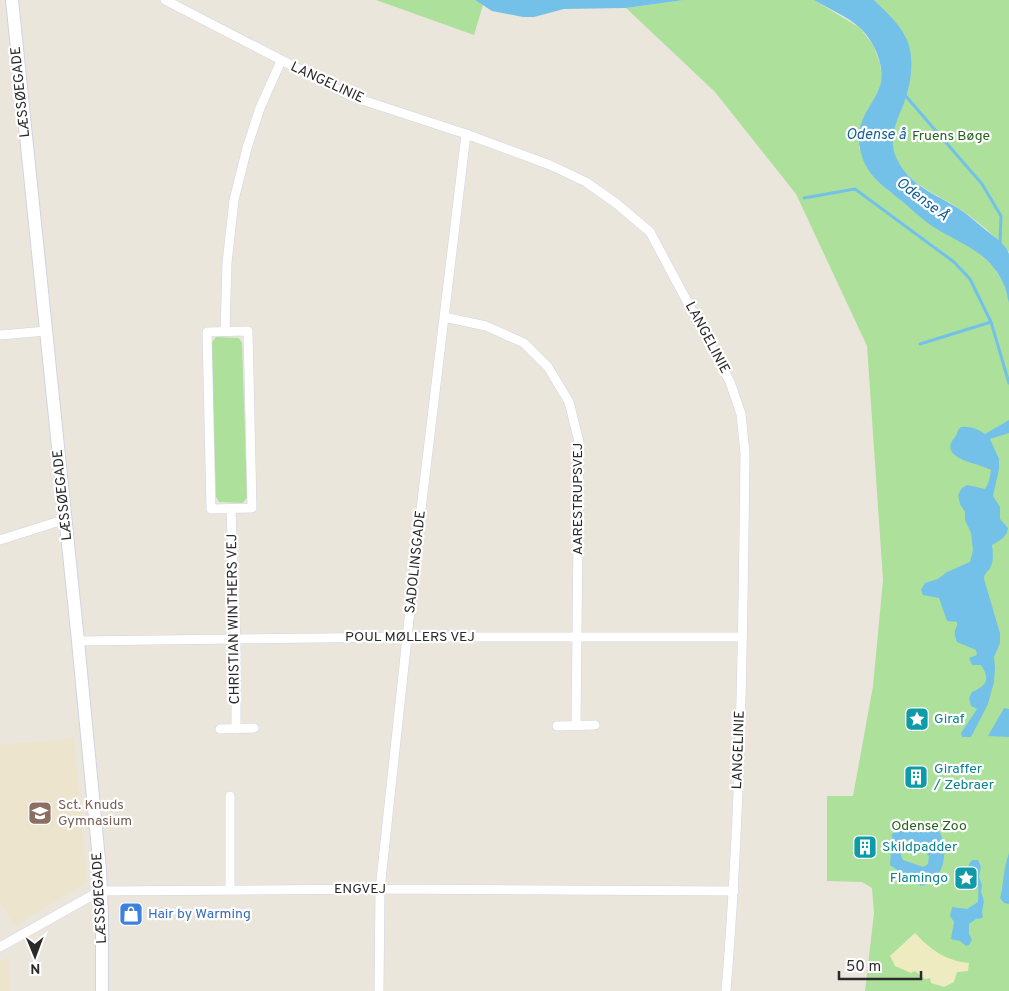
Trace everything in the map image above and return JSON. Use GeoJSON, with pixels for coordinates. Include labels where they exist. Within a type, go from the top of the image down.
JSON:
{"type":"FeatureCollection","features":[{"type":"Feature","properties":{"kind":"street","name":"LÆSSØEGADE"},"geometry":{"type":"LineString","coordinates":[[12,0],[78,641],[100,891],[102,991]]}},
{"type":"Feature","properties":{"kind":"street","name":"LANGELINIE"},"geometry":{"type":"LineString","coordinates":[[165,0],[353,97],[466,134],[550,165],[586,182],[617,204],[650,232],[730,382],[742,414],[745,453],[742,637],[734,891],[726,991]]}},
{"type":"Feature","properties":{"kind":"street"},"geometry":{"type":"LineString","coordinates":[[224,332],[227,263],[234,200],[246,148],[260,108],[281,61]]}},
{"type":"Feature","properties":{"kind":"street","name":"SADOLINSGADE"},"geometry":{"type":"LineString","coordinates":[[379,991],[380,889],[407,637],[466,134]]}},
{"type":"Feature","properties":{"kind":"street","name":"AARESTRUPSVEJ"},"geometry":{"type":"LineString","coordinates":[[444,317],[486,326],[524,344],[548,367],[569,402],[579,442],[576,725]]}},
{"type":"Feature","properties":{"kind":"street"},"geometry":{"type":"LineString","coordinates":[[0,335],[46,331]]}},
{"type":"Feature","properties":{"kind":"street"},"geometry":{"type":"LineString","coordinates":[[248,331],[252,508],[211,509],[207,332],[224,332],[248,331]]}},
{"type":"Feature","properties":{"kind":"street","name":"CHRISTIAN WINTHERS VEJ"},"geometry":{"type":"LineString","coordinates":[[231,509],[236,729]]}},
{"type":"Feature","properties":{"kind":"street"},"geometry":{"type":"LineString","coordinates":[[0,540],[66,519]]}},
{"type":"Feature","properties":{"kind":"street","name":"POUL MØLLERS VEJ"},"geometry":{"type":"LineString","coordinates":[[78,641],[407,637],[742,637]]}},
{"type":"Feature","properties":{"kind":"street"},"geometry":{"type":"LineString","coordinates":[[557,726],[595,725]]}},
{"type":"Feature","properties":{"kind":"street"},"geometry":{"type":"LineString","coordinates":[[220,729],[254,728]]}},
{"type":"Feature","properties":{"kind":"street"},"geometry":{"type":"LineString","coordinates":[[230,796],[230,890]]}},
{"type":"Feature","properties":{"kind":"street","name":"ENGVEJ"},"geometry":{"type":"LineString","coordinates":[[0,948],[100,891],[380,889],[734,891]]}},
{"type":"Feature","properties":{"kind":"shaded area","name":"Sct. Knuds Gymnasium"},"geometry":{"type":"Polygon","coordinates":[[[74,738],[87,882],[15,926],[0,903],[0,745],[74,738]]]}},
{"type":"Feature","properties":{"kind":"shaded area"},"geometry":{"type":"Polygon","coordinates":[[[9,957],[9,991],[0,991],[0,962],[9,957]]]}},
{"type":"Feature","properties":{"kind":"green space"},"geometry":{"type":"Polygon","coordinates":[[[376,0],[475,0],[483,5],[474,35],[376,0]]]}},
{"type":"Feature","properties":{"kind":"green space","name":"Odense Zoo"},"geometry":{"type":"Polygon","coordinates":[[[684,0],[814,0],[860,28],[873,45],[880,63],[882,77],[880,87],[861,124],[859,148],[883,186],[930,224],[972,247],[993,266],[1003,282],[1009,301],[1009,991],[865,991],[874,913],[872,888],[862,882],[827,881],[827,796],[853,796],[873,686],[883,580],[867,346],[796,194],[715,92],[626,8],[684,0]]]}},
{"type":"Feature","properties":{"kind":"green space","name":"Fruens Bøge"},"geometry":{"type":"Polygon","coordinates":[[[874,0],[1009,0],[1009,252],[980,224],[960,209],[917,183],[900,166],[895,155],[892,135],[909,86],[895,22],[874,0]]]}},
{"type":"Feature","properties":{"kind":"green space"},"geometry":{"type":"Polygon","coordinates":[[[216,337],[239,338],[242,343],[247,498],[242,503],[219,502],[216,497],[211,346],[216,337]]]}},
{"type":"Feature","properties":{"kind":"sand"},"geometry":{"type":"Polygon","coordinates":[[[915,933],[939,954],[953,960],[969,963],[968,971],[957,972],[954,982],[944,987],[931,983],[930,978],[925,979],[915,971],[911,973],[895,966],[890,956],[915,933]]]}},
{"type":"Feature","properties":{"kind":"water"},"geometry":{"type":"Polygon","coordinates":[[[475,0],[684,0],[626,8],[564,9],[534,17],[523,17],[492,11],[475,0]]]}},
{"type":"Feature","properties":{"kind":"water","name":"Odense å"},"geometry":{"type":"Polygon","coordinates":[[[814,0],[874,0],[900,27],[909,44],[911,66],[907,94],[893,134],[894,150],[897,159],[908,176],[923,188],[958,208],[999,240],[1006,248],[1009,254],[1009,303],[996,270],[980,254],[929,224],[882,185],[868,169],[860,150],[859,134],[863,119],[880,86],[881,71],[878,55],[870,40],[860,28],[844,16],[814,0]]]}},
{"type":"Feature","properties":{"kind":"water"},"geometry":{"type":"Polygon","coordinates":[[[1009,420],[1009,433],[990,439],[999,459],[999,469],[993,496],[1000,507],[1000,519],[1008,528],[1004,536],[992,545],[992,563],[984,579],[1000,633],[1000,643],[994,657],[994,682],[988,704],[971,737],[962,737],[961,733],[977,709],[971,706],[969,698],[972,692],[984,685],[986,675],[981,665],[972,665],[969,658],[977,655],[976,650],[957,642],[955,632],[957,622],[947,621],[939,598],[923,595],[921,590],[925,583],[938,579],[947,572],[970,562],[973,550],[971,533],[958,495],[962,488],[967,485],[985,489],[990,478],[991,470],[955,455],[951,450],[951,444],[961,427],[974,428],[985,434],[1009,420]]]}},
{"type":"Feature","properties":{"kind":"water"},"geometry":{"type":"Polygon","coordinates":[[[1004,708],[1009,709],[1009,737],[988,736],[1004,708]]]}},
{"type":"Feature","properties":{"kind":"water"},"geometry":{"type":"Polygon","coordinates":[[[901,823],[920,824],[930,829],[937,828],[941,835],[944,844],[943,862],[936,878],[929,883],[921,886],[890,865],[892,834],[902,829],[901,823]],[[904,840],[901,855],[903,860],[923,867],[928,864],[929,856],[914,841],[904,840]]]}},
{"type":"Feature","properties":{"kind":"water"},"geometry":{"type":"Polygon","coordinates":[[[1009,853],[1009,904],[1004,903],[1000,898],[1009,853]]]}},
{"type":"Feature","properties":{"kind":"water"},"geometry":{"type":"Polygon","coordinates":[[[972,860],[978,860],[981,867],[979,877],[984,901],[983,918],[976,919],[969,924],[969,934],[972,940],[966,946],[960,941],[951,939],[954,922],[950,916],[952,907],[967,909],[978,902],[978,885],[968,868],[972,860]]]}},
{"type":"Feature","properties":{"kind":"waterway"},"geometry":{"type":"LineString","coordinates":[[904,94],[982,184],[1001,216],[1000,244]]}},
{"type":"Feature","properties":{"kind":"waterway"},"geometry":{"type":"LineString","coordinates":[[804,198],[855,189],[954,262],[970,279],[991,322],[1009,383]]}},
{"type":"Feature","properties":{"kind":"waterway"},"geometry":{"type":"LineString","coordinates":[[920,344],[991,322]]}},
{"type":"Feature","properties":{"kind":"place","name":"Giraf"},"geometry":{"type":"Point","coordinates":[917,719]}},
{"type":"Feature","properties":{"kind":"place","name":"Giraffer / Zebraer"},"geometry":{"type":"Point","coordinates":[916,777]}},
{"type":"Feature","properties":{"kind":"place","name":"Sct. Knuds Gymnasium"},"geometry":{"type":"Point","coordinates":[40,813]}},
{"type":"Feature","properties":{"kind":"place","name":"Skildpadder"},"geometry":{"type":"Point","coordinates":[865,847]}},
{"type":"Feature","properties":{"kind":"place","name":"Flamingo"},"geometry":{"type":"Point","coordinates":[966,878]}},
{"type":"Feature","properties":{"kind":"place","name":"Hair by Warming"},"geometry":{"type":"Point","coordinates":[131,914]}},
{"type":"Feature","properties":{"kind":"water label","name":"Odense Å"},"geometry":{"type":"Point","coordinates":[922,200]}}]}
